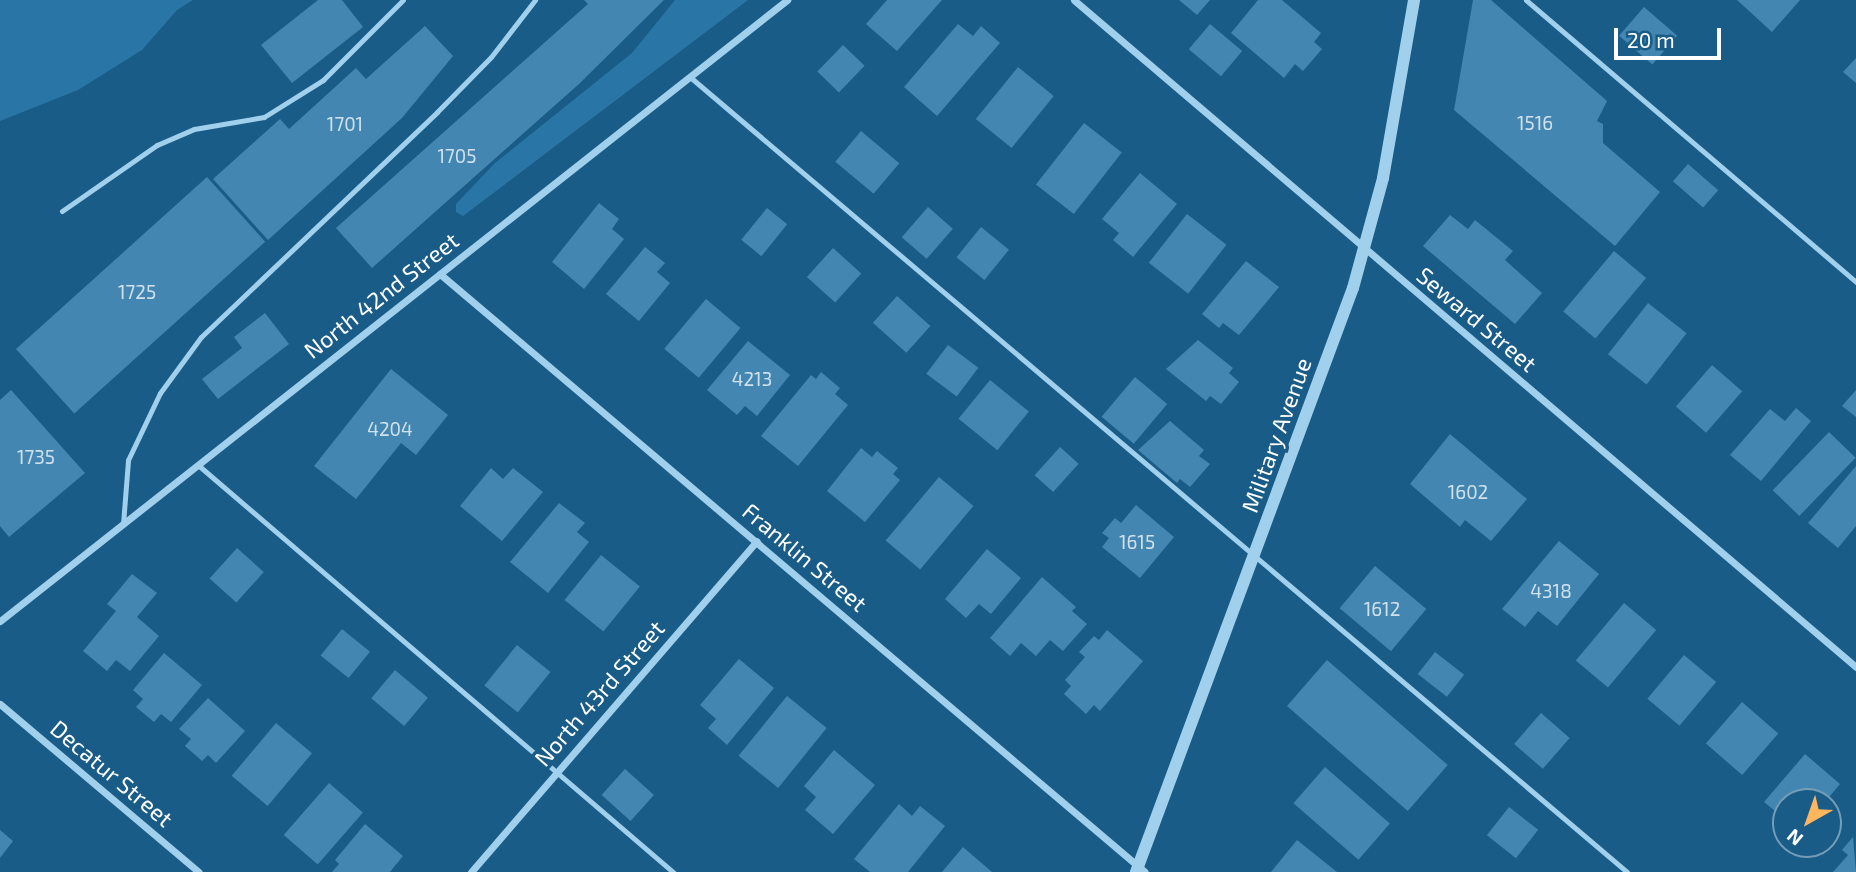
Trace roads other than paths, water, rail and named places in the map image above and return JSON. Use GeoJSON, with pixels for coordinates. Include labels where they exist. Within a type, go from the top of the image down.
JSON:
{"type":"FeatureCollection","features":[{"type":"Feature","properties":{"kind":"street","name":"North 42nd Street"},"geometry":{"type":"LineString","coordinates":[[0,621],[787,0]]}},
{"type":"Feature","properties":{"kind":"street","name":"Seward Street"},"geometry":{"type":"LineString","coordinates":[[1074,0],[1856,667]]}},
{"type":"Feature","properties":{"kind":"street","name":"Military Avenue"},"geometry":{"type":"LineString","coordinates":[[1140,870],[1364,248],[1383,178],[1414,0]]}},
{"type":"Feature","properties":{"kind":"street","name":"Franklin Street"},"geometry":{"type":"LineString","coordinates":[[440,274],[757,541],[1140,870]]}},
{"type":"Feature","properties":{"kind":"street","name":"North 43rd Street"},"geometry":{"type":"LineString","coordinates":[[471,872],[757,541]]}},
{"type":"Feature","properties":{"kind":"street","name":"Decatur Street"},"geometry":{"type":"LineString","coordinates":[[0,704],[199,872]]}},
{"type":"Feature","properties":{"kind":"lane"},"geometry":{"type":"LineString","coordinates":[[62,211],[157,145],[194,129],[264,117],[274,111],[323,80],[403,0]]}},
{"type":"Feature","properties":{"kind":"lane"},"geometry":{"type":"LineString","coordinates":[[123,524],[128,460],[160,393],[201,337],[438,112],[491,57],[536,0]]}},
{"type":"Feature","properties":{"kind":"lane"},"geometry":{"type":"LineString","coordinates":[[1526,0],[1856,282]]}},
{"type":"Feature","properties":{"kind":"lane"},"geometry":{"type":"LineString","coordinates":[[690,77],[1255,553],[1627,872]]}},
{"type":"Feature","properties":{"kind":"lane"},"geometry":{"type":"LineString","coordinates":[[198,465],[673,872]]}}]}
